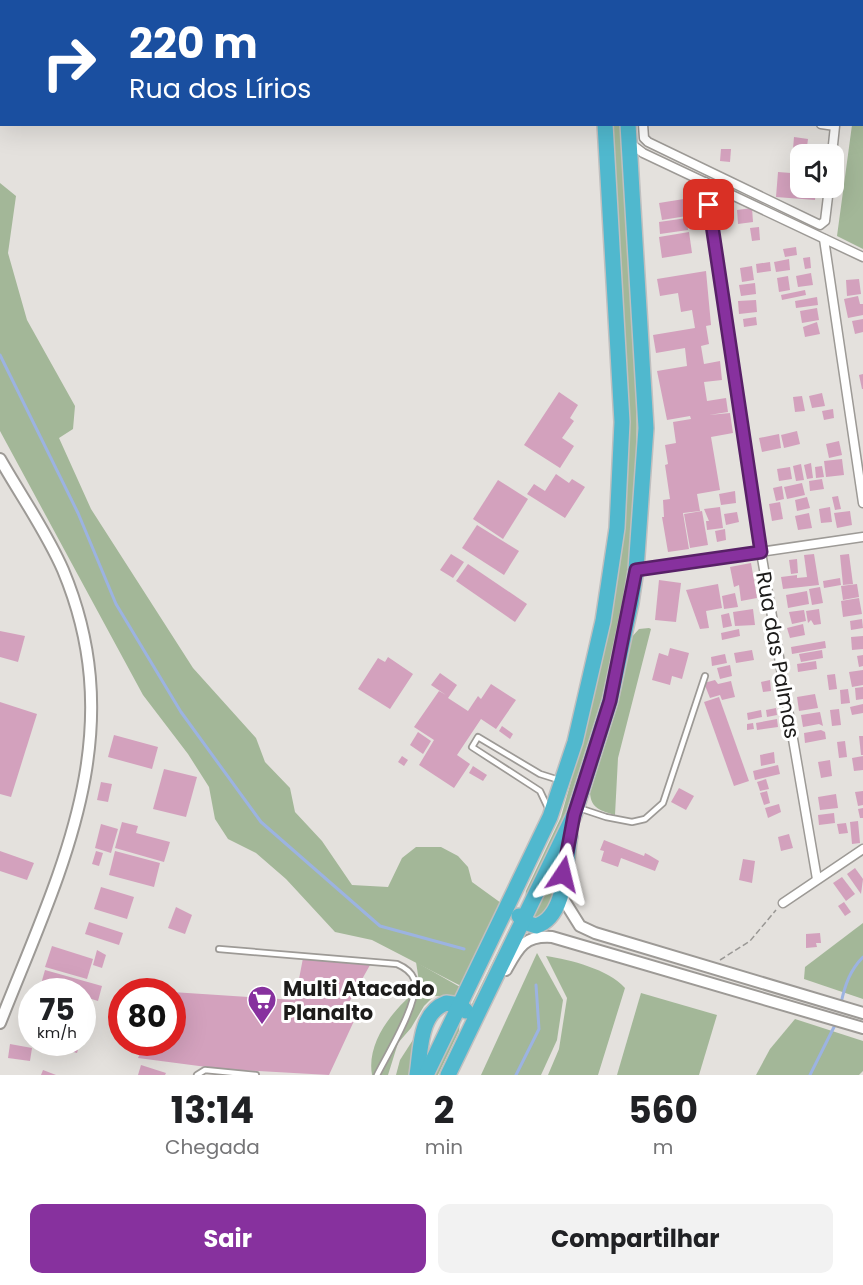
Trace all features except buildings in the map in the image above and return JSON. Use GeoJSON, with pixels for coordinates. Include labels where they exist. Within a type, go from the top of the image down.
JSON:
{"type":"FeatureCollection","features":[{"type":"Feature","properties":{"kind":"highway"},"geometry":{"type":"LineString","coordinates":[[575,811],[557,906],[546,922],[536,926],[524,922],[519,917],[519,907],[586,701],[603,621],[615,539],[620,480],[621,388],[605,126]]}},
{"type":"Feature","properties":{"kind":"highway"},"geometry":{"type":"LineString","coordinates":[[448,1075],[524,922],[575,811],[610,701],[636,570],[646,423],[628,126]]}},
{"type":"Feature","properties":{"kind":"highway"},"geometry":{"type":"LineString","coordinates":[[426,1075],[550,817]]}},
{"type":"Feature","properties":{"kind":"highway"},"geometry":{"type":"LineString","coordinates":[[417,1075],[428,1017],[438,1006],[446,1003],[460,1005],[466,1010],[468,1022],[458,1054]]}},
{"type":"Feature","properties":{"kind":"street"},"geometry":{"type":"LineString","coordinates":[[643,126],[644,138],[648,142],[820,225],[825,220],[828,198]]}},
{"type":"Feature","properties":{"kind":"street"},"geometry":{"type":"LineString","coordinates":[[833,144],[835,126]]}},
{"type":"Feature","properties":{"kind":"street"},"geometry":{"type":"LineString","coordinates":[[630,143],[646,154],[863,256]]}},
{"type":"Feature","properties":{"kind":"street"},"geometry":{"type":"LineString","coordinates":[[631,164],[646,154]]}},
{"type":"Feature","properties":{"kind":"street","name":"Rua das Palmas"},"geometry":{"type":"LineString","coordinates":[[705,182],[761,552],[817,879]]}},
{"type":"Feature","properties":{"kind":"street"},"geometry":{"type":"LineString","coordinates":[[824,239],[863,503]]}},
{"type":"Feature","properties":{"kind":"street"},"geometry":{"type":"LineString","coordinates":[[0,459],[54,552],[74,603],[89,670],[92,723],[77,820],[0,1023]]}},
{"type":"Feature","properties":{"kind":"street"},"geometry":{"type":"LineString","coordinates":[[636,570],[863,537]]}},
{"type":"Feature","properties":{"kind":"street"},"geometry":{"type":"LineString","coordinates":[[783,903],[863,849]]}},
{"type":"Feature","properties":{"kind":"street"},"geometry":{"type":"LineString","coordinates":[[560,894],[580,926],[625,943],[863,1013]]}},
{"type":"Feature","properties":{"kind":"street"},"geometry":{"type":"LineString","coordinates":[[488,996],[494,992],[519,948],[531,938],[552,937],[863,1028]]}},
{"type":"Feature","properties":{"kind":"lane"},"geometry":{"type":"LineString","coordinates":[[575,811],[632,822],[645,819],[663,803],[705,676]]}},
{"type":"Feature","properties":{"kind":"lane"},"geometry":{"type":"LineString","coordinates":[[550,817],[540,791],[472,747],[478,737],[540,774],[561,780]]}},
{"type":"Feature","properties":{"kind":"lane"},"geometry":{"type":"LineString","coordinates":[[621,956],[625,943]]}},
{"type":"Feature","properties":{"kind":"lane"},"geometry":{"type":"LineString","coordinates":[[219,949],[397,964],[413,976],[415,986],[405,1017],[377,1075]]}},
{"type":"Feature","properties":{"kind":"lane"},"geometry":{"type":"LineString","coordinates":[[197,1075],[205,1070],[256,1075]]}},
{"type":"Feature","properties":{"kind":"path"},"geometry":{"type":"LineString","coordinates":[[702,966],[722,960],[737,951],[755,935],[783,903]]}},
{"type":"Feature","properties":{"kind":"green space"},"geometry":{"type":"Polygon","coordinates":[[[613,126],[622,126],[635,340],[637,412],[630,556],[620,627],[604,698],[587,758],[557,837],[524,909],[526,891],[561,817],[584,735],[615,592],[623,536],[629,441],[613,126]]]}},
{"type":"Feature","properties":{"kind":"green space"},"geometry":{"type":"Polygon","coordinates":[[[852,126],[863,126],[863,249],[837,236],[842,198],[844,198],[852,126]]]}},
{"type":"Feature","properties":{"kind":"green space"},"geometry":{"type":"Polygon","coordinates":[[[0,183],[16,196],[8,253],[27,320],[75,406],[73,429],[59,438],[91,509],[193,668],[256,738],[265,762],[290,788],[295,812],[322,841],[352,885],[388,887],[402,858],[416,847],[441,847],[458,856],[468,867],[472,882],[501,903],[461,986],[372,940],[335,932],[286,879],[256,853],[228,839],[215,819],[209,787],[188,754],[143,695],[0,431],[0,183]]]}},
{"type":"Feature","properties":{"kind":"green space"},"geometry":{"type":"Polygon","coordinates":[[[639,629],[651,629],[618,758],[615,815],[595,806],[590,793],[615,708],[630,639],[639,629]]]}},
{"type":"Feature","properties":{"kind":"green space"},"geometry":{"type":"Polygon","coordinates":[[[561,850],[552,900],[541,919],[530,919],[561,850]]]}},
{"type":"Feature","properties":{"kind":"green space"},"geometry":{"type":"Polygon","coordinates":[[[514,919],[516,925],[475,1009],[471,1006],[514,919]]]}},
{"type":"Feature","properties":{"kind":"green space"},"geometry":{"type":"Polygon","coordinates":[[[863,923],[863,999],[804,979],[805,967],[863,923]]]}},
{"type":"Feature","properties":{"kind":"green space"},"geometry":{"type":"Polygon","coordinates":[[[537,953],[563,1000],[557,1040],[541,1075],[481,1075],[537,953]]]}},
{"type":"Feature","properties":{"kind":"green space"},"geometry":{"type":"Polygon","coordinates":[[[546,956],[578,963],[599,971],[618,981],[625,988],[598,1075],[548,1075],[559,1049],[567,998],[546,956]]]}},
{"type":"Feature","properties":{"kind":"green space"},"geometry":{"type":"Polygon","coordinates":[[[416,962],[460,987],[455,997],[434,996],[424,1006],[411,1028],[398,1043],[388,1075],[372,1075],[373,1050],[384,1026],[401,1005],[420,988],[416,962]]]}},
{"type":"Feature","properties":{"kind":"green space"},"geometry":{"type":"Polygon","coordinates":[[[641,993],[717,1015],[699,1075],[617,1075],[641,993]]]}},
{"type":"Feature","properties":{"kind":"green space"},"geometry":{"type":"Polygon","coordinates":[[[795,1019],[863,1041],[863,1071],[859,1075],[756,1075],[770,1049],[795,1019]]]}},
{"type":"Feature","properties":{"kind":"green space"},"geometry":{"type":"Polygon","coordinates":[[[460,1022],[459,1031],[438,1075],[433,1075],[460,1022]]]}},
{"type":"Feature","properties":{"kind":"green space"},"geometry":{"type":"Polygon","coordinates":[[[418,1032],[412,1075],[396,1075],[400,1060],[418,1032]]]}},
{"type":"Feature","properties":{"kind":"waterway"},"geometry":{"type":"LineString","coordinates":[[0,355],[78,513],[116,604],[181,712],[261,822],[380,926],[464,949]]}},
{"type":"Feature","properties":{"kind":"waterway"},"geometry":{"type":"LineString","coordinates":[[841,1003],[849,978],[863,957]]}},
{"type":"Feature","properties":{"kind":"waterway"},"geometry":{"type":"LineString","coordinates":[[516,1075],[539,1029],[536,985]]}},
{"type":"Feature","properties":{"kind":"waterway"},"geometry":{"type":"LineString","coordinates":[[810,1075],[836,1023]]}},
{"type":"Feature","properties":{"kind":"place","name":"Multi Atacado Planalto"},"geometry":{"type":"Point","coordinates":[262,1026]}},
{"type":"Feature","properties":{"kind":"route"},"geometry":{"type":"LineString","coordinates":[[563,874],[574,815],[610,701],[636,570],[761,552],[709,205]]}}]}
